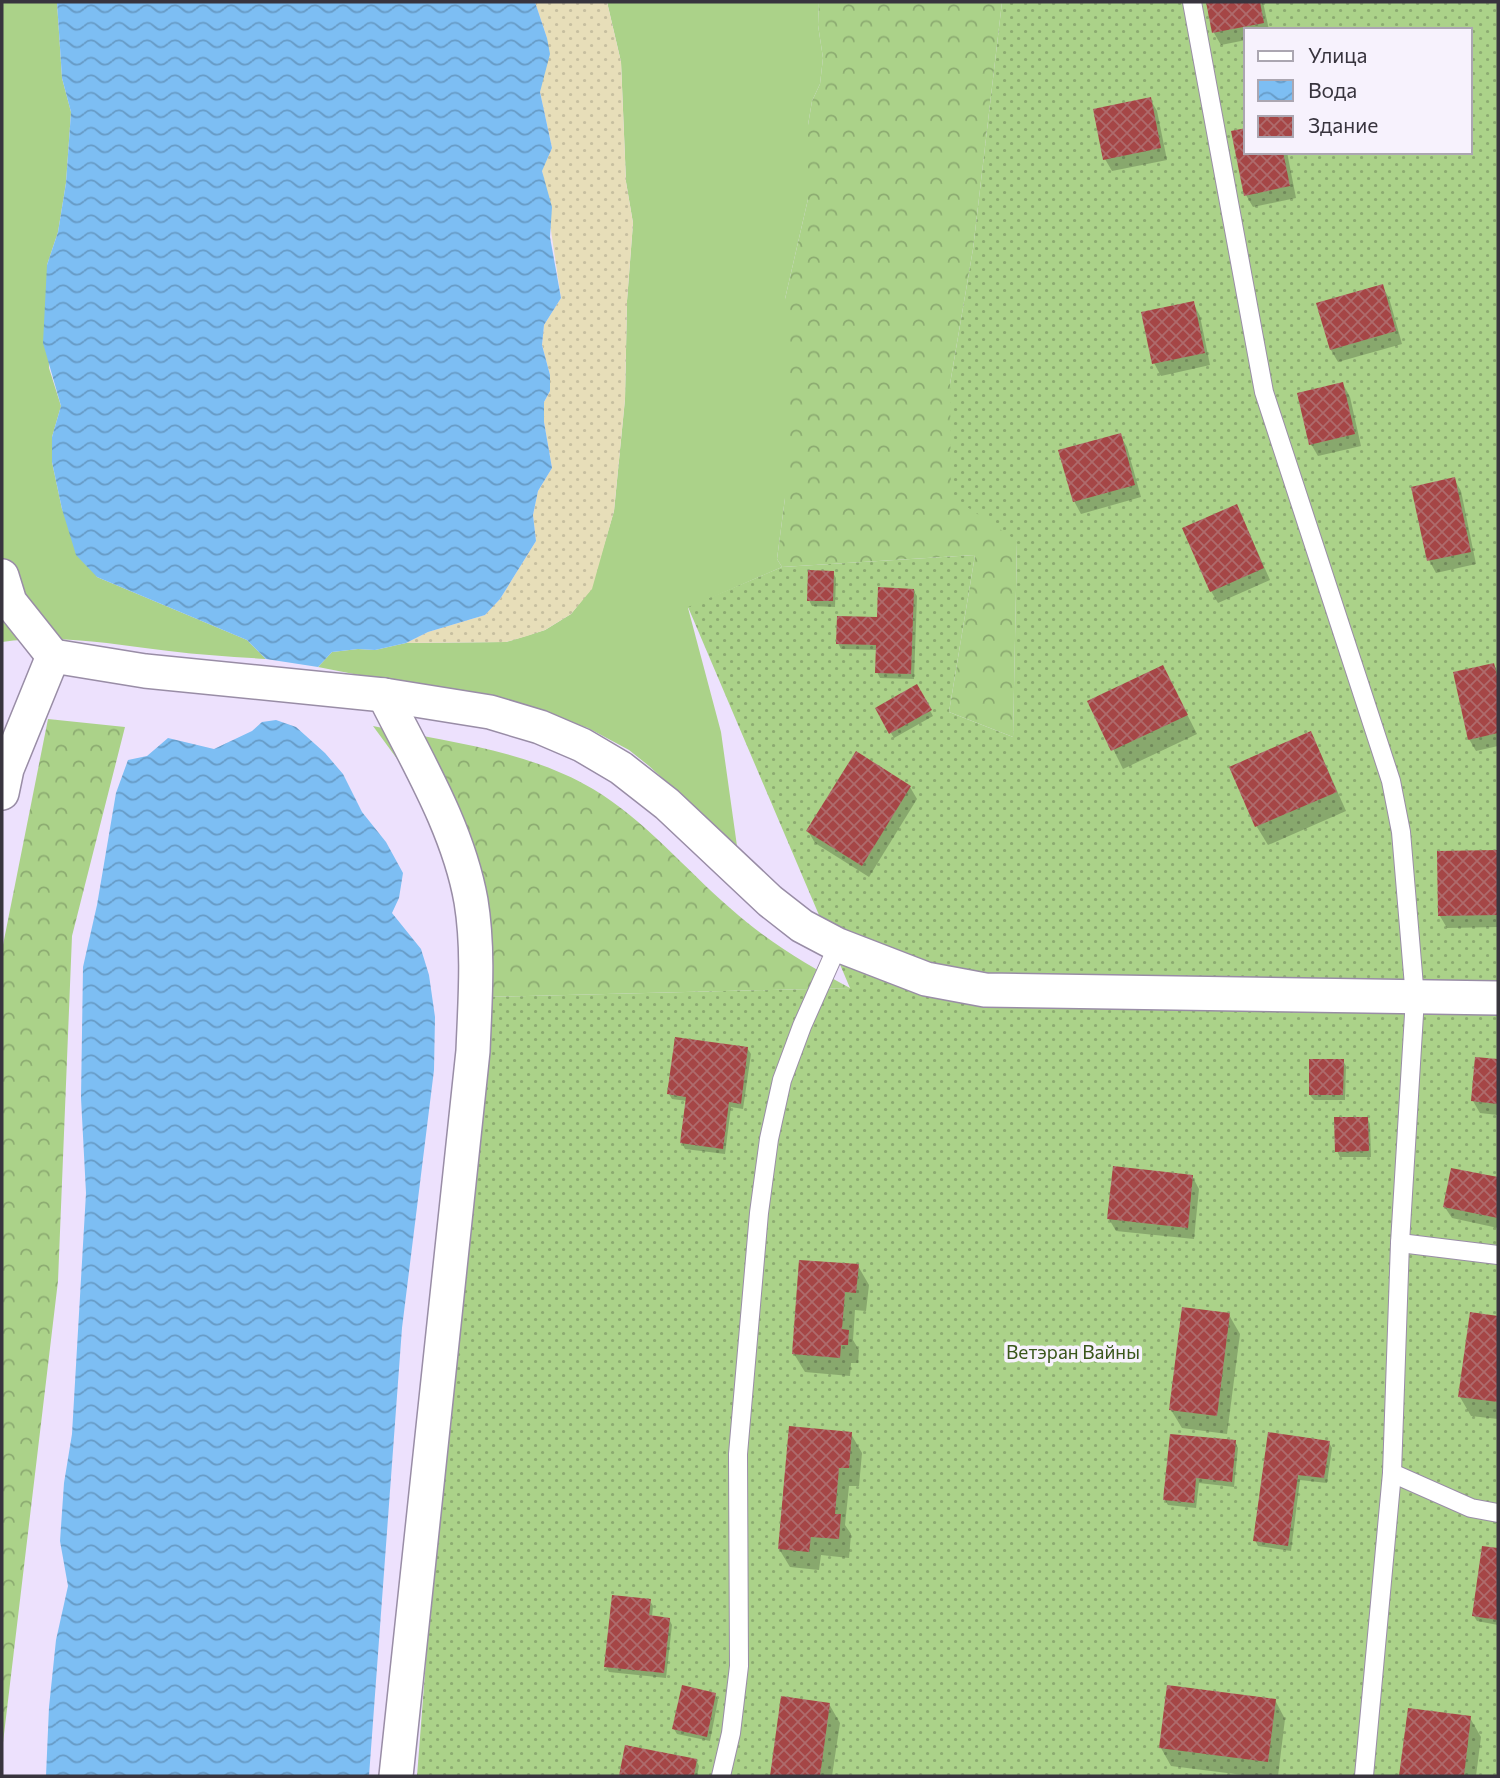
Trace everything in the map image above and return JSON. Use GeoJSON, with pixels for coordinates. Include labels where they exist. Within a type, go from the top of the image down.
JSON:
{"type":"FeatureCollection","features":[{"type":"Feature","properties":{"kind":"street"},"geometry":{"type":"LineString","coordinates":[[2,576],[10,602],[53,656],[145,671],[384,695],[490,712],[540,727],[582,745],[621,768],[667,804],[770,901],[802,926],[838,945],[926,979],[985,990],[1498,998]]}},
{"type":"Feature","properties":{"kind":"street"},"geometry":{"type":"LineString","coordinates":[[2,793],[7,769],[53,656]]}},
{"type":"Feature","properties":{"kind":"street"},"geometry":{"type":"LineString","coordinates":[[384,695],[454,838],[471,901],[476,958],[473,1051],[396,1776]]}},
{"type":"Feature","properties":{"kind":"lane"},"geometry":{"type":"LineString","coordinates":[[1192,2],[1264,392],[1391,781],[1401,832],[1415,998],[1400,1243],[1392,1473],[1364,1776]]}},
{"type":"Feature","properties":{"kind":"lane"},"geometry":{"type":"LineString","coordinates":[[721,1776],[731,1733],[739,1666],[738,1454],[759,1213],[769,1139],[782,1080],[802,1026],[838,945]]}},
{"type":"Feature","properties":{"kind":"lane"},"geometry":{"type":"LineString","coordinates":[[1400,1243],[1498,1255]]}},
{"type":"Feature","properties":{"kind":"lane"},"geometry":{"type":"LineString","coordinates":[[1392,1473],[1471,1508],[1498,1513]]}},
{"type":"Feature","properties":{"kind":"green space"},"geometry":{"type":"Polygon","coordinates":[[[2,2],[57,2],[62,78],[71,112],[66,183],[58,232],[47,265],[49,368],[61,406],[52,437],[52,462],[62,509],[97,577],[247,640],[266,659],[193,654],[65,639],[2,642],[2,2]]]}},
{"type":"Feature","properties":{"kind":"green space"},"geometry":{"type":"Polygon","coordinates":[[[607,2],[819,2],[818,25],[823,58],[820,84],[812,101],[808,125],[808,199],[785,299],[785,498],[777,559],[782,567],[688,608],[721,732],[737,846],[629,750],[588,728],[532,709],[318,667],[332,652],[375,650],[406,643],[506,642],[545,630],[571,614],[591,589],[614,511],[625,399],[627,301],[633,223],[626,182],[621,62],[607,2]]]}},
{"type":"Feature","properties":{"kind":"green space"},"geometry":{"type":"Polygon","coordinates":[[[819,2],[1002,2],[973,249],[950,384],[1017,541],[1013,737],[949,712],[975,555],[782,567],[777,559],[785,498],[785,299],[808,199],[808,125],[812,101],[820,84],[823,58],[818,25],[819,2]]]}},
{"type":"Feature","properties":{"kind":"green space","name":"Ветэран Вайны"},"geometry":{"type":"Polygon","coordinates":[[[1002,2],[1498,2],[1498,1776],[417,1776],[448,1377],[484,997],[850,988],[688,607],[782,567],[975,555],[949,712],[1013,737],[1017,541],[951,496],[950,384],[973,249],[1002,2]]]}},
{"type":"Feature","properties":{"kind":"green space"},"geometry":{"type":"Polygon","coordinates":[[[48,719],[125,727],[72,936],[58,1281],[2,1751],[2,950],[48,719]]]}},
{"type":"Feature","properties":{"kind":"green space"},"geometry":{"type":"Polygon","coordinates":[[[373,726],[514,756],[568,776],[593,789],[630,815],[758,931],[850,988],[484,997],[466,895],[411,778],[373,726]]]}},
{"type":"Feature","properties":{"kind":"sand"},"geometry":{"type":"Polygon","coordinates":[[[535,2],[607,2],[621,62],[626,182],[633,223],[627,301],[625,399],[614,511],[592,589],[571,614],[545,630],[506,642],[406,643],[428,632],[485,615],[500,599],[536,541],[533,515],[538,491],[552,468],[544,422],[544,402],[550,391],[550,375],[542,345],[544,325],[561,298],[542,170],[552,148],[540,92],[547,38],[535,2]]]}},
{"type":"Feature","properties":{"kind":"water"},"geometry":{"type":"Polygon","coordinates":[[[57,2],[535,2],[550,54],[540,92],[552,148],[542,171],[552,207],[550,237],[561,298],[544,325],[542,345],[550,375],[550,391],[544,402],[544,422],[552,468],[538,491],[533,515],[536,541],[500,599],[485,615],[428,632],[406,643],[375,650],[332,652],[318,667],[266,659],[247,640],[97,577],[76,555],[52,462],[52,437],[61,406],[43,343],[47,265],[58,232],[66,183],[71,112],[62,78],[57,2]]]}},
{"type":"Feature","properties":{"kind":"water"},"geometry":{"type":"Polygon","coordinates":[[[276,720],[296,727],[325,753],[343,774],[362,812],[386,842],[403,873],[399,898],[392,913],[421,949],[429,975],[435,1017],[434,1070],[402,1328],[369,1776],[46,1776],[56,1640],[68,1586],[60,1541],[64,1483],[72,1434],[86,1193],[81,1098],[83,967],[97,905],[116,793],[128,760],[147,756],[168,738],[214,749],[252,731],[262,722],[276,720]]]}},
{"type":"Feature","properties":{"kind":"building"},"geometry":{"type":"Polygon","coordinates":[[[1206,2],[1260,2],[1264,23],[1212,33],[1206,2]]]}},
{"type":"Feature","properties":{"kind":"building"},"geometry":{"type":"Polygon","coordinates":[[[1151,97],[1161,148],[1103,160],[1093,109],[1151,97]]]}},
{"type":"Feature","properties":{"kind":"building"},"geometry":{"type":"Polygon","coordinates":[[[1244,128],[1244,154],[1283,154],[1290,186],[1244,196],[1231,131],[1244,128]]]}},
{"type":"Feature","properties":{"kind":"building"},"geometry":{"type":"Polygon","coordinates":[[[1383,284],[1396,331],[1330,350],[1316,303],[1383,284]]]}},
{"type":"Feature","properties":{"kind":"building"},"geometry":{"type":"Polygon","coordinates":[[[1194,301],[1205,353],[1152,364],[1141,312],[1194,301]]]}},
{"type":"Feature","properties":{"kind":"building"},"geometry":{"type":"Polygon","coordinates":[[[1343,382],[1355,434],[1309,445],[1297,393],[1343,382]]]}},
{"type":"Feature","properties":{"kind":"building"},"geometry":{"type":"Polygon","coordinates":[[[1121,433],[1135,485],[1073,502],[1058,450],[1121,433]]]}},
{"type":"Feature","properties":{"kind":"building"},"geometry":{"type":"Polygon","coordinates":[[[1455,477],[1471,552],[1427,561],[1411,487],[1455,477]]]}},
{"type":"Feature","properties":{"kind":"building"},"geometry":{"type":"Polygon","coordinates":[[[1237,504],[1264,568],[1210,592],[1182,528],[1237,504]]]}},
{"type":"Feature","properties":{"kind":"building"},"geometry":{"type":"Polygon","coordinates":[[[808,570],[834,571],[833,601],[807,601],[808,570]]]}},
{"type":"Feature","properties":{"kind":"building"},"geometry":{"type":"Polygon","coordinates":[[[878,587],[914,589],[911,674],[875,673],[876,645],[836,644],[837,616],[877,617],[878,587]]]}},
{"type":"Feature","properties":{"kind":"building"},"geometry":{"type":"Polygon","coordinates":[[[1494,663],[1498,680],[1498,733],[1468,740],[1453,672],[1494,663]]]}},
{"type":"Feature","properties":{"kind":"building"},"geometry":{"type":"Polygon","coordinates":[[[1163,665],[1188,715],[1111,751],[1087,701],[1163,665]]]}},
{"type":"Feature","properties":{"kind":"building"},"geometry":{"type":"Polygon","coordinates":[[[917,684],[932,710],[889,734],[875,708],[917,684]]]}},
{"type":"Feature","properties":{"kind":"building"},"geometry":{"type":"Polygon","coordinates":[[[1311,731],[1337,792],[1255,827],[1229,767],[1311,731]]]}},
{"type":"Feature","properties":{"kind":"building"},"geometry":{"type":"Polygon","coordinates":[[[856,751],[911,786],[862,866],[806,831],[856,751]]]}},
{"type":"Feature","properties":{"kind":"building"},"geometry":{"type":"Polygon","coordinates":[[[1498,850],[1498,915],[1438,916],[1437,851],[1498,850]]]}},
{"type":"Feature","properties":{"kind":"building"},"geometry":{"type":"Polygon","coordinates":[[[675,1037],[748,1047],[741,1104],[729,1102],[723,1149],[680,1143],[686,1097],[667,1094],[675,1037]]]}},
{"type":"Feature","properties":{"kind":"building"},"geometry":{"type":"Polygon","coordinates":[[[1475,1057],[1498,1059],[1498,1104],[1471,1101],[1475,1057]]]}},
{"type":"Feature","properties":{"kind":"building"},"geometry":{"type":"Polygon","coordinates":[[[1309,1059],[1344,1059],[1343,1095],[1309,1095],[1309,1059]]]}},
{"type":"Feature","properties":{"kind":"building"},"geometry":{"type":"Polygon","coordinates":[[[1334,1117],[1368,1117],[1369,1151],[1335,1152],[1334,1117]]]}},
{"type":"Feature","properties":{"kind":"building"},"geometry":{"type":"Polygon","coordinates":[[[1113,1166],[1193,1175],[1188,1228],[1107,1219],[1113,1166]]]}},
{"type":"Feature","properties":{"kind":"building"},"geometry":{"type":"Polygon","coordinates":[[[1451,1168],[1498,1177],[1498,1218],[1443,1207],[1451,1168]]]}},
{"type":"Feature","properties":{"kind":"building"},"geometry":{"type":"Polygon","coordinates":[[[799,1260],[859,1264],[856,1293],[845,1292],[842,1329],[849,1330],[848,1345],[841,1345],[840,1358],[792,1354],[799,1260]]]}},
{"type":"Feature","properties":{"kind":"building"},"geometry":{"type":"Polygon","coordinates":[[[1182,1307],[1230,1313],[1217,1416],[1169,1410],[1182,1307]]]}},
{"type":"Feature","properties":{"kind":"building"},"geometry":{"type":"Polygon","coordinates":[[[1470,1312],[1498,1316],[1498,1402],[1458,1397],[1470,1312]]]}},
{"type":"Feature","properties":{"kind":"building"},"geometry":{"type":"Polygon","coordinates":[[[789,1426],[852,1432],[849,1468],[839,1468],[835,1514],[841,1514],[839,1539],[811,1537],[809,1552],[778,1549],[789,1426]]]}},
{"type":"Feature","properties":{"kind":"building"},"geometry":{"type":"Polygon","coordinates":[[[1268,1432],[1330,1441],[1324,1478],[1298,1475],[1288,1546],[1253,1541],[1268,1432]]]}},
{"type":"Feature","properties":{"kind":"building"},"geometry":{"type":"Polygon","coordinates":[[[1170,1434],[1236,1440],[1232,1482],[1196,1478],[1194,1503],[1163,1500],[1170,1434]]]}},
{"type":"Feature","properties":{"kind":"building"},"geometry":{"type":"Polygon","coordinates":[[[1482,1546],[1498,1548],[1498,1620],[1472,1616],[1482,1546]]]}},
{"type":"Feature","properties":{"kind":"building"},"geometry":{"type":"Polygon","coordinates":[[[612,1595],[651,1599],[649,1615],[670,1618],[664,1673],[604,1667],[612,1595]]]}},
{"type":"Feature","properties":{"kind":"building"},"geometry":{"type":"Polygon","coordinates":[[[682,1685],[716,1693],[707,1737],[672,1729],[682,1685]]]}},
{"type":"Feature","properties":{"kind":"building"},"geometry":{"type":"Polygon","coordinates":[[[1167,1685],[1276,1699],[1268,1762],[1159,1748],[1167,1685]]]}},
{"type":"Feature","properties":{"kind":"building"},"geometry":{"type":"Polygon","coordinates":[[[781,1696],[830,1703],[820,1776],[770,1776],[781,1696]]]}},
{"type":"Feature","properties":{"kind":"building"},"geometry":{"type":"Polygon","coordinates":[[[1408,1708],[1471,1716],[1464,1776],[1399,1776],[1408,1708]]]}},
{"type":"Feature","properties":{"kind":"building"},"geometry":{"type":"Polygon","coordinates":[[[625,1745],[697,1759],[694,1776],[619,1776],[625,1745]]]}}]}
